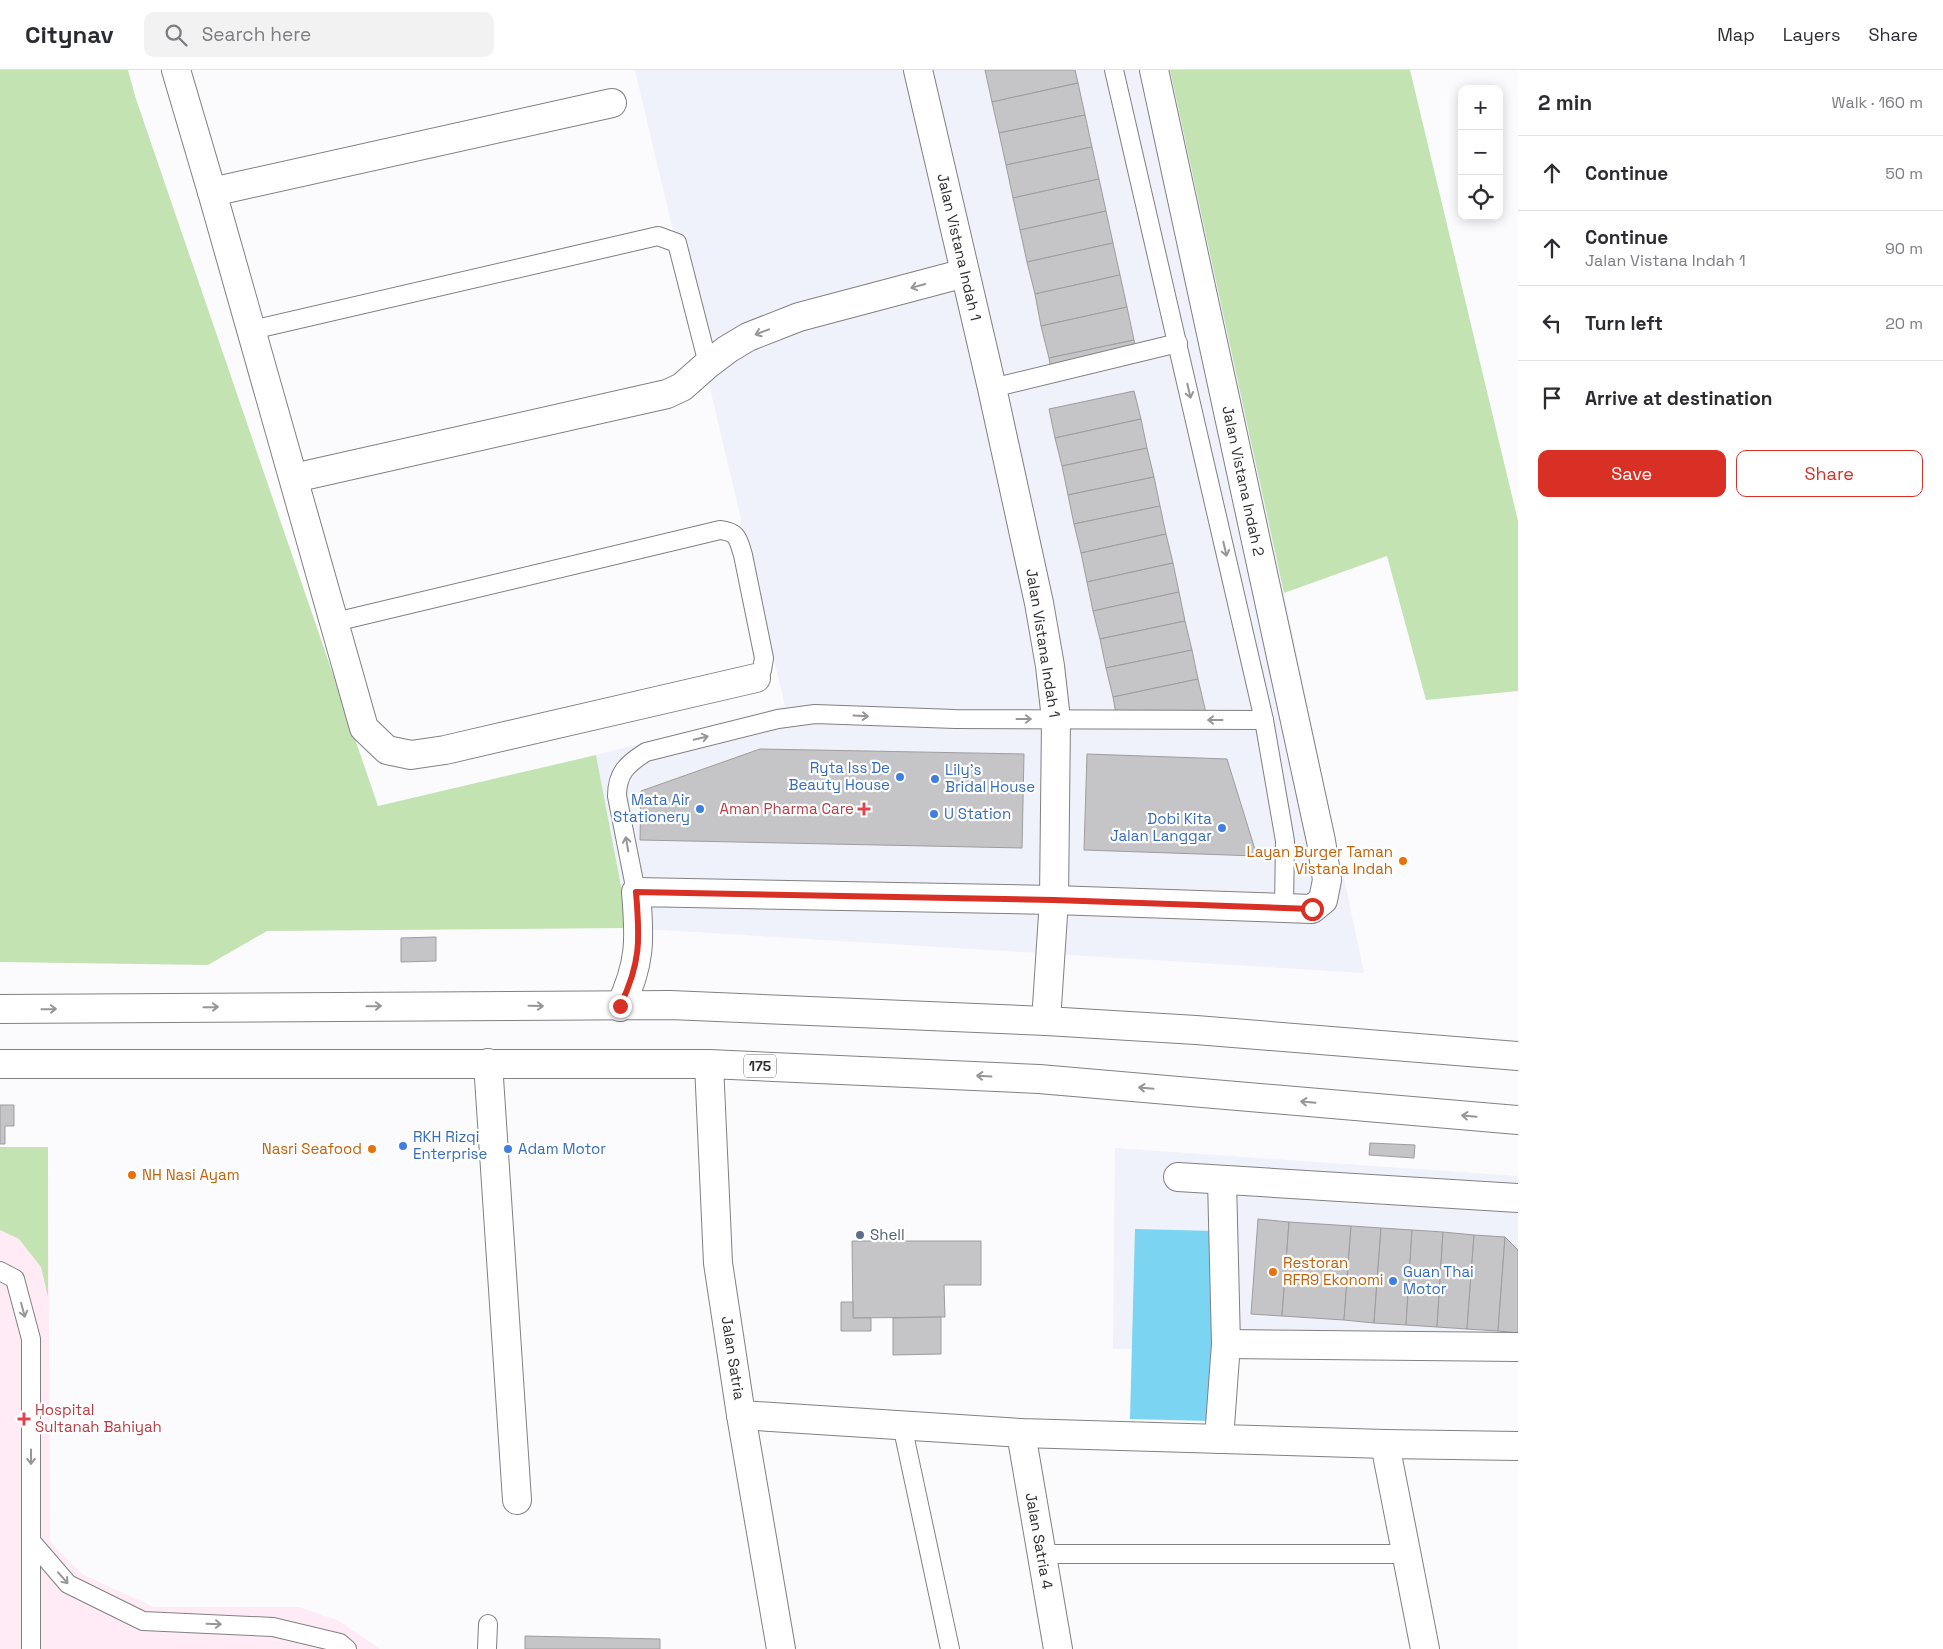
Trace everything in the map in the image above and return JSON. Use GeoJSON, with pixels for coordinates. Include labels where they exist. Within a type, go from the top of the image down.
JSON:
{"type":"FeatureCollection","features":[{"type":"Feature","properties":{"kind":"main road"},"geometry":{"type":"LineString","coordinates":[[176,70],[252,330],[364,728],[387,750],[411,755],[445,750],[756,678]]}},
{"type":"Feature","properties":{"kind":"main road","name":"Jalan Vistana Indah 1"},"geometry":{"type":"LineString","coordinates":[[918,70],[992,388],[1039,603],[1050,666],[1056,719],[1054,900],[1046,1021]]}},
{"type":"Feature","properties":{"kind":"main road","name":"Jalan Vistana Indah 2"},"geometry":{"type":"LineString","coordinates":[[1154,70],[1321,841],[1327,880],[1323,900],[1312,909],[1284,907]]}},
{"type":"Feature","properties":{"kind":"main road"},"geometry":{"type":"LineString","coordinates":[[212,192],[612,103]]}},
{"type":"Feature","properties":{"kind":"main road"},"geometry":{"type":"LineString","coordinates":[[294,478],[666,394],[682,387],[718,357],[748,337],[799,317],[965,273]]}},
{"type":"Feature","properties":{"kind":"main road"},"geometry":{"type":"LineString","coordinates":[[620,1006],[636,966],[640,933],[636,892],[1054,900],[1284,907]]}},
{"type":"Feature","properties":{"kind":"main road"},"geometry":{"type":"LineString","coordinates":[[0,1009],[679,1005],[1046,1021],[1215,1032],[1518,1056]]}},
{"type":"Feature","properties":{"kind":"main road"},"geometry":{"type":"LineString","coordinates":[[488,1063],[517,1500]]}},
{"type":"Feature","properties":{"kind":"main road","name":"175"},"geometry":{"type":"LineString","coordinates":[[0,1064],[709,1064],[1039,1079],[1518,1120]]}},
{"type":"Feature","properties":{"kind":"main road","name":"Jalan Satria"},"geometry":{"type":"LineString","coordinates":[[709,1064],[718,1263],[741,1414],[782,1649]]}},
{"type":"Feature","properties":{"kind":"main road"},"geometry":{"type":"LineString","coordinates":[[1178,1177],[1518,1198]]}},
{"type":"Feature","properties":{"kind":"main road"},"geometry":{"type":"LineString","coordinates":[[1219,1439],[1226,1344],[1222,1180]]}},
{"type":"Feature","properties":{"kind":"main road"},"geometry":{"type":"LineString","coordinates":[[1226,1344],[1518,1348]]}},
{"type":"Feature","properties":{"kind":"main road"},"geometry":{"type":"LineString","coordinates":[[741,1414],[1021,1433],[1518,1448]]}},
{"type":"Feature","properties":{"kind":"main road","name":"Jalan Satria 4"},"geometry":{"type":"LineString","coordinates":[[1021,1433],[1040,1554],[1058,1649]]}},
{"type":"Feature","properties":{"kind":"main road"},"geometry":{"type":"LineString","coordinates":[[1385,1444],[1408,1554],[1425,1649]]}},
{"type":"Feature","properties":{"kind":"lane"},"geometry":{"type":"LineString","coordinates":[[1114,70],[1264,720],[1285,841],[1284,907]]}},
{"type":"Feature","properties":{"kind":"lane"},"geometry":{"type":"LineString","coordinates":[[252,330],[658,236],[677,242],[718,357]]}},
{"type":"Feature","properties":{"kind":"lane"},"geometry":{"type":"LineString","coordinates":[[992,388],[1178,343]]}},
{"type":"Feature","properties":{"kind":"lane"},"geometry":{"type":"LineString","coordinates":[[335,622],[720,530],[730,531],[738,538],[743,555],[764,658],[762,670],[756,678]]}},
{"type":"Feature","properties":{"kind":"lane"},"geometry":{"type":"LineString","coordinates":[[636,892],[617,796],[617,782],[629,763],[646,752],[778,719],[815,714],[955,719],[1264,720]]}},
{"type":"Feature","properties":{"kind":"lane"},"geometry":{"type":"LineString","coordinates":[[0,1271],[15,1279],[31,1339],[31,1649]]}},
{"type":"Feature","properties":{"kind":"lane"},"geometry":{"type":"LineString","coordinates":[[902,1425],[950,1649]]}},
{"type":"Feature","properties":{"kind":"lane"},"geometry":{"type":"LineString","coordinates":[[31,1541],[68,1584],[142,1622],[273,1627],[340,1643],[347,1649]]}},
{"type":"Feature","properties":{"kind":"lane"},"geometry":{"type":"LineString","coordinates":[[1040,1554],[1408,1554]]}},
{"type":"Feature","properties":{"kind":"lane"},"geometry":{"type":"LineString","coordinates":[[487,1649],[488,1624]]}},
{"type":"Feature","properties":{"kind":"shaded area"},"geometry":{"type":"Polygon","coordinates":[[[635,70],[1170,70],[1284,593],[1364,973],[629,928],[596,755],[785,706],[635,70]]]}},
{"type":"Feature","properties":{"kind":"shaded area","name":"Hospital Sultanah Bahiyah"},"geometry":{"type":"Polygon","coordinates":[[[0,1147],[48,1147],[50,1542],[82,1574],[154,1607],[299,1607],[339,1621],[380,1649],[0,1649],[0,1147]]]}},
{"type":"Feature","properties":{"kind":"shaded area"},"geometry":{"type":"Polygon","coordinates":[[[1115,1148],[1518,1176],[1518,1350],[1113,1349],[1115,1148]]]}},
{"type":"Feature","properties":{"kind":"green space"},"geometry":{"type":"Polygon","coordinates":[[[0,70],[128,70],[135,96],[378,806],[596,755],[629,928],[267,931],[208,965],[0,962],[0,70]]]}},
{"type":"Feature","properties":{"kind":"green space"},"geometry":{"type":"Polygon","coordinates":[[[1170,70],[1410,70],[1518,521],[1518,691],[1426,700],[1387,556],[1284,593],[1170,70]]]}},
{"type":"Feature","properties":{"kind":"green space"},"geometry":{"type":"Polygon","coordinates":[[[0,1147],[48,1147],[48,1297],[41,1267],[19,1239],[0,1230],[0,1147]]]}},
{"type":"Feature","properties":{"kind":"water"},"geometry":{"type":"Polygon","coordinates":[[[1135,1229],[1215,1231],[1210,1421],[1130,1419],[1135,1229]]]}},
{"type":"Feature","properties":{"kind":"building"},"geometry":{"type":"Polygon","coordinates":[[[985,70],[1075,70],[1078,83],[992,102],[985,70]]]}},
{"type":"Feature","properties":{"kind":"building"},"geometry":{"type":"Polygon","coordinates":[[[1078,83],[1085,115],[999,133],[992,102],[1078,83]]]}},
{"type":"Feature","properties":{"kind":"building"},"geometry":{"type":"Polygon","coordinates":[[[1085,115],[1092,147],[1006,165],[999,133],[1085,115]]]}},
{"type":"Feature","properties":{"kind":"building"},"geometry":{"type":"Polygon","coordinates":[[[1092,147],[1099,179],[1013,198],[1006,165],[1092,147]]]}},
{"type":"Feature","properties":{"kind":"building"},"geometry":{"type":"Polygon","coordinates":[[[1099,179],[1106,211],[1020,230],[1013,198],[1099,179]]]}},
{"type":"Feature","properties":{"kind":"building"},"geometry":{"type":"Polygon","coordinates":[[[1106,211],[1113,243],[1027,262],[1020,230],[1106,211]]]}},
{"type":"Feature","properties":{"kind":"building"},"geometry":{"type":"Polygon","coordinates":[[[1113,243],[1120,275],[1035,294],[1027,262],[1113,243]]]}},
{"type":"Feature","properties":{"kind":"building"},"geometry":{"type":"Polygon","coordinates":[[[1120,275],[1127,307],[1041,326],[1035,294],[1120,275]]]}},
{"type":"Feature","properties":{"kind":"building"},"geometry":{"type":"Polygon","coordinates":[[[1127,307],[1134,340],[1049,358],[1041,326],[1127,307]]]}},
{"type":"Feature","properties":{"kind":"building"},"geometry":{"type":"Polygon","coordinates":[[[1134,340],[1137,352],[1051,370],[1049,358],[1134,340]]]}},
{"type":"Feature","properties":{"kind":"building"},"geometry":{"type":"Polygon","coordinates":[[[1134,391],[1141,419],[1055,438],[1049,409],[1134,391]]]}},
{"type":"Feature","properties":{"kind":"building"},"geometry":{"type":"Polygon","coordinates":[[[1141,419],[1147,448],[1062,466],[1055,438],[1141,419]]]}},
{"type":"Feature","properties":{"kind":"building"},"geometry":{"type":"Polygon","coordinates":[[[1147,448],[1154,477],[1068,495],[1062,466],[1147,448]]]}},
{"type":"Feature","properties":{"kind":"building"},"geometry":{"type":"Polygon","coordinates":[[[1154,477],[1160,506],[1074,524],[1068,495],[1154,477]]]}},
{"type":"Feature","properties":{"kind":"building"},"geometry":{"type":"Polygon","coordinates":[[[1160,506],[1166,534],[1081,553],[1074,524],[1160,506]]]}},
{"type":"Feature","properties":{"kind":"building"},"geometry":{"type":"Polygon","coordinates":[[[1166,534],[1173,563],[1087,582],[1081,553],[1166,534]]]}},
{"type":"Feature","properties":{"kind":"building"},"geometry":{"type":"Polygon","coordinates":[[[1173,563],[1179,592],[1093,611],[1087,582],[1173,563]]]}},
{"type":"Feature","properties":{"kind":"building"},"geometry":{"type":"Polygon","coordinates":[[[1179,592],[1185,621],[1100,639],[1093,611],[1179,592]]]}},
{"type":"Feature","properties":{"kind":"building"},"geometry":{"type":"Polygon","coordinates":[[[1185,621],[1192,650],[1106,668],[1100,639],[1185,621]]]}},
{"type":"Feature","properties":{"kind":"building"},"geometry":{"type":"Polygon","coordinates":[[[1192,650],[1198,679],[1113,697],[1106,668],[1192,650]]]}},
{"type":"Feature","properties":{"kind":"building"},"geometry":{"type":"Polygon","coordinates":[[[1198,679],[1207,717],[1116,714],[1113,697],[1198,679]]]}},
{"type":"Feature","properties":{"kind":"building"},"geometry":{"type":"Polygon","coordinates":[[[760,749],[1024,754],[1022,848],[640,840],[641,791],[760,749]]]}},
{"type":"Feature","properties":{"kind":"building"},"geometry":{"type":"Polygon","coordinates":[[[1087,754],[1227,759],[1257,856],[1084,850],[1087,754]]]}},
{"type":"Feature","properties":{"kind":"building"},"geometry":{"type":"Polygon","coordinates":[[[436,937],[436,961],[401,962],[401,938],[436,937]]]}},
{"type":"Feature","properties":{"kind":"building"},"geometry":{"type":"Polygon","coordinates":[[[0,1105],[14,1105],[14,1126],[5,1126],[5,1144],[0,1144],[0,1105]]]}},
{"type":"Feature","properties":{"kind":"building"},"geometry":{"type":"Polygon","coordinates":[[[1370,1143],[1415,1145],[1414,1158],[1369,1155],[1370,1143]]]}},
{"type":"Feature","properties":{"kind":"building"},"geometry":{"type":"Polygon","coordinates":[[[1258,1219],[1289,1222],[1282,1316],[1251,1314],[1258,1219]]]}},
{"type":"Feature","properties":{"kind":"building"},"geometry":{"type":"Polygon","coordinates":[[[1289,1222],[1351,1226],[1344,1320],[1282,1316],[1289,1222]]]}},
{"type":"Feature","properties":{"kind":"building"},"geometry":{"type":"Polygon","coordinates":[[[1351,1226],[1381,1228],[1374,1323],[1344,1320],[1351,1226]]]}},
{"type":"Feature","properties":{"kind":"building"},"geometry":{"type":"Polygon","coordinates":[[[1381,1228],[1412,1230],[1406,1325],[1374,1323],[1381,1228]]]}},
{"type":"Feature","properties":{"kind":"building"},"geometry":{"type":"Polygon","coordinates":[[[1412,1230],[1443,1232],[1437,1327],[1406,1325],[1412,1230]]]}},
{"type":"Feature","properties":{"kind":"building"},"geometry":{"type":"Polygon","coordinates":[[[1443,1232],[1474,1235],[1467,1329],[1437,1327],[1443,1232]]]}},
{"type":"Feature","properties":{"kind":"building"},"geometry":{"type":"Polygon","coordinates":[[[1474,1235],[1505,1237],[1498,1331],[1467,1329],[1474,1235]]]}},
{"type":"Feature","properties":{"kind":"building"},"geometry":{"type":"Polygon","coordinates":[[[1505,1237],[1518,1250],[1518,1333],[1498,1331],[1505,1237]]]}},
{"type":"Feature","properties":{"kind":"building"},"geometry":{"type":"Polygon","coordinates":[[[852,1241],[981,1241],[981,1285],[944,1285],[945,1317],[853,1318],[852,1241]]]}},
{"type":"Feature","properties":{"kind":"building"},"geometry":{"type":"Polygon","coordinates":[[[841,1302],[853,1302],[853,1318],[871,1318],[871,1331],[841,1331],[841,1302]]]}},
{"type":"Feature","properties":{"kind":"building"},"geometry":{"type":"Polygon","coordinates":[[[941,1317],[941,1354],[893,1355],[893,1318],[941,1317]]]}},
{"type":"Feature","properties":{"kind":"building"},"geometry":{"type":"Polygon","coordinates":[[[525,1636],[660,1639],[660,1649],[525,1649],[525,1636]]]}},
{"type":"Feature","properties":{"kind":"place","name":"Ryta Iss De Beauty House"},"geometry":{"type":"Point","coordinates":[900,777]}},
{"type":"Feature","properties":{"kind":"place","name":"Lily's Bridal House"},"geometry":{"type":"Point","coordinates":[935,779]}},
{"type":"Feature","properties":{"kind":"place","name":"Mata Air Stationery"},"geometry":{"type":"Point","coordinates":[700,809]}},
{"type":"Feature","properties":{"kind":"place","name":"Aman Pharma Care"},"geometry":{"type":"Point","coordinates":[864,809]}},
{"type":"Feature","properties":{"kind":"place","name":"U Station"},"geometry":{"type":"Point","coordinates":[934,814]}},
{"type":"Feature","properties":{"kind":"place","name":"Dobi Kita Jalan Langgar"},"geometry":{"type":"Point","coordinates":[1222,828]}},
{"type":"Feature","properties":{"kind":"place","name":"Layan Burger Taman Vistana Indah"},"geometry":{"type":"Point","coordinates":[1403,861]}},
{"type":"Feature","properties":{"kind":"place","name":"RKH Rizqi Enterprise"},"geometry":{"type":"Point","coordinates":[403,1146]}},
{"type":"Feature","properties":{"kind":"place","name":"Nasri Seafood"},"geometry":{"type":"Point","coordinates":[372,1149]}},
{"type":"Feature","properties":{"kind":"place","name":"Adam Motor"},"geometry":{"type":"Point","coordinates":[508,1149]}},
{"type":"Feature","properties":{"kind":"place","name":"NH Nasi Ayam"},"geometry":{"type":"Point","coordinates":[132,1175]}},
{"type":"Feature","properties":{"kind":"place","name":"Shell"},"geometry":{"type":"Point","coordinates":[860,1235]}},
{"type":"Feature","properties":{"kind":"place","name":"Restoran RFR9 Ekonomi"},"geometry":{"type":"Point","coordinates":[1273,1272]}},
{"type":"Feature","properties":{"kind":"place","name":"Guan Thai Motor"},"geometry":{"type":"Point","coordinates":[1393,1281]}},
{"type":"Feature","properties":{"kind":"place","name":"Hospital Sultanah Bahiyah"},"geometry":{"type":"Point","coordinates":[24,1419]}},
{"type":"Feature","properties":{"kind":"route"},"geometry":{"type":"LineString","coordinates":[[620,1006],[636,966],[640,933],[636,892],[1054,900],[1312,909]]}}]}
